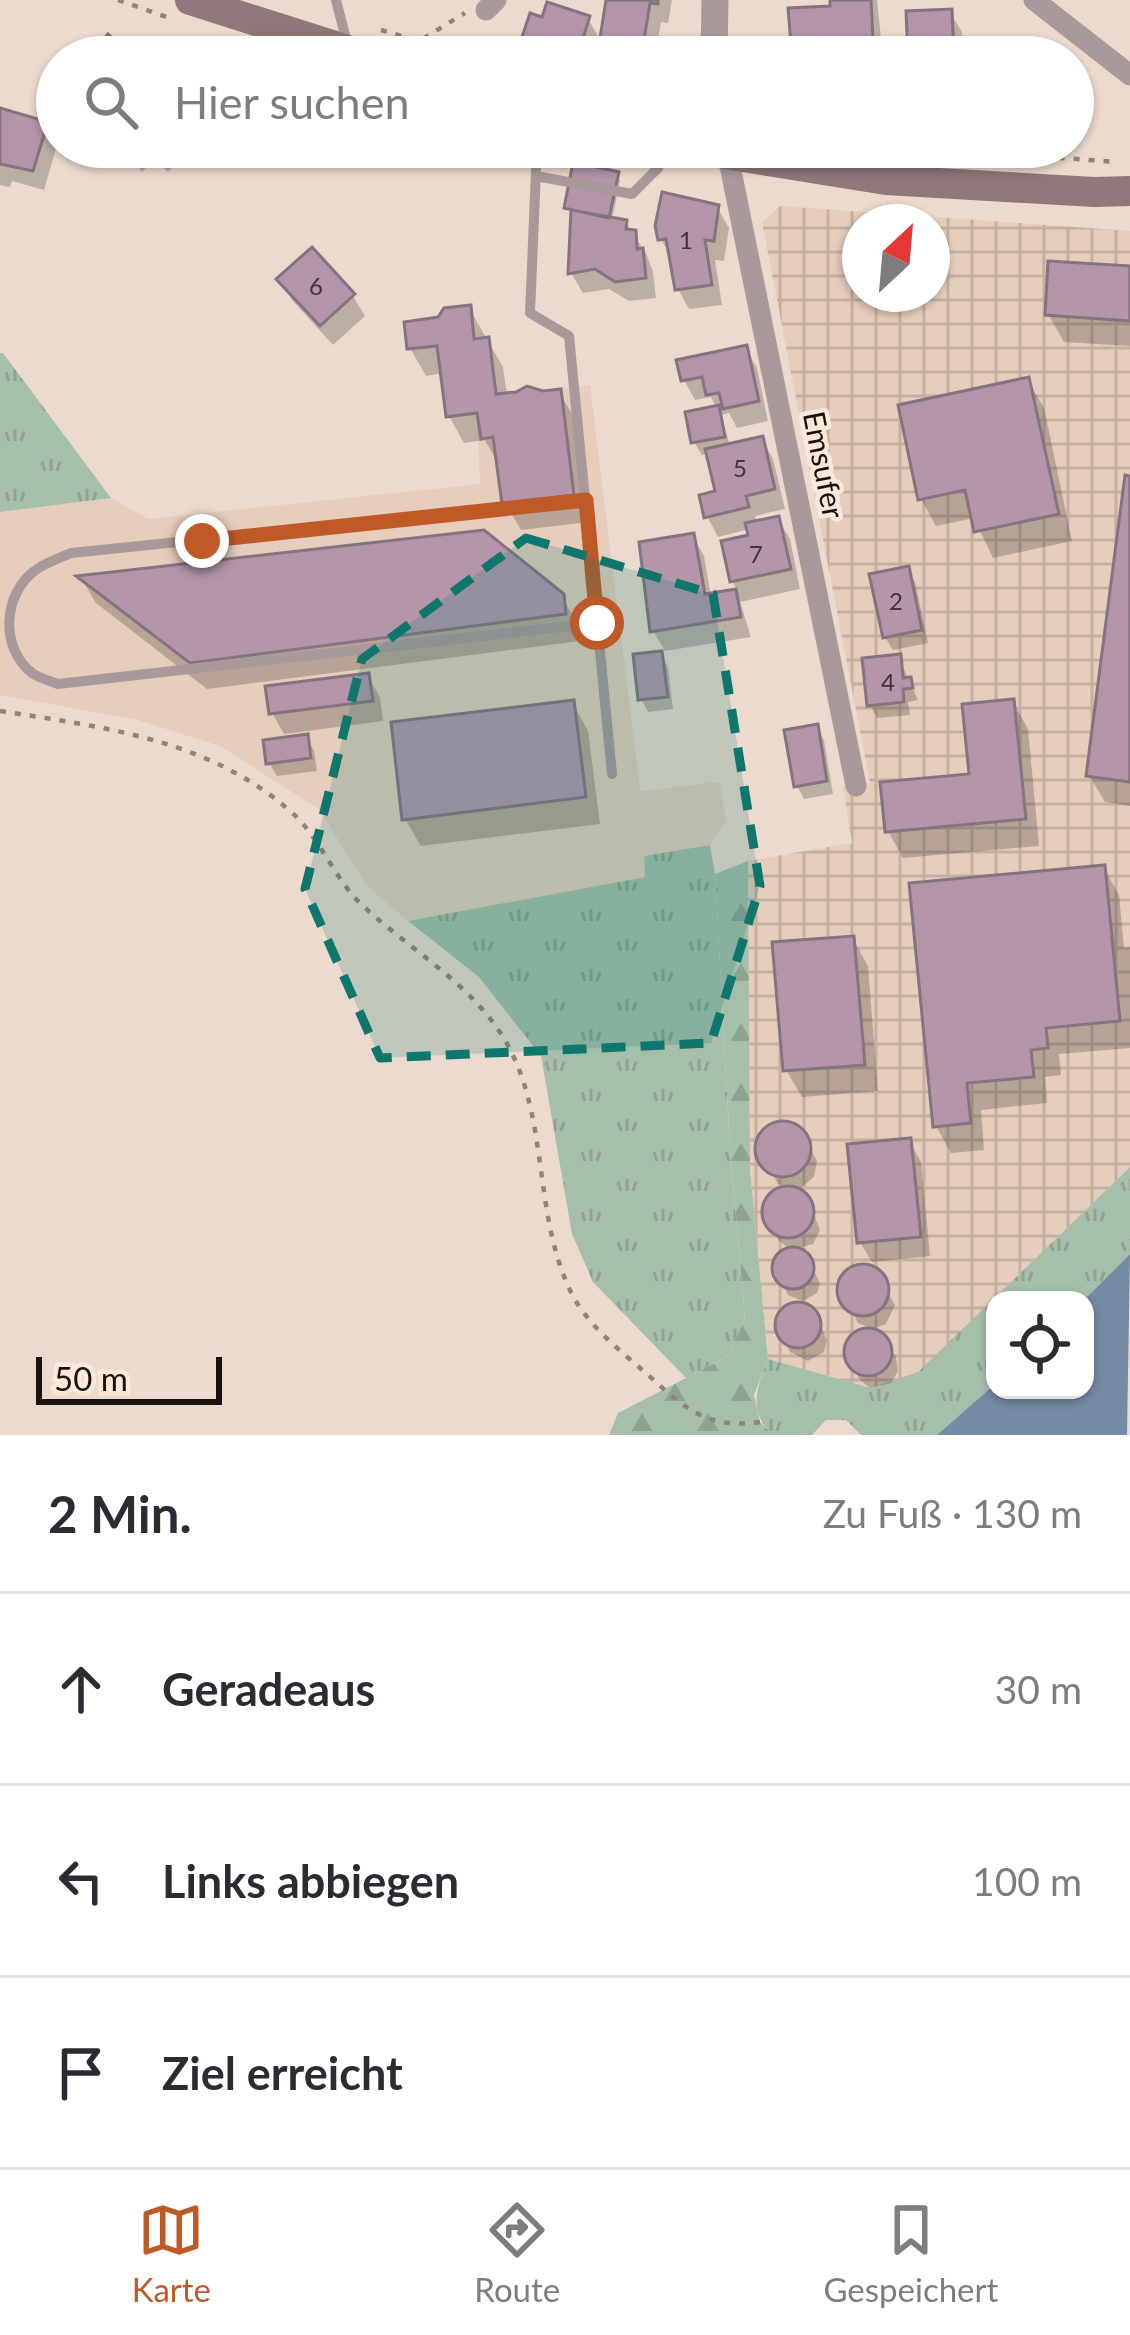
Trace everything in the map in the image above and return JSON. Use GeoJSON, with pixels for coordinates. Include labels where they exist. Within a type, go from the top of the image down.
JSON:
{"type":"FeatureCollection","features":[{"type":"Feature","properties":{"kind":"main road"},"geometry":{"type":"LineString","coordinates":[[210,3],[307,36]]}},
{"type":"Feature","properties":{"kind":"main road"},"geometry":{"type":"LineString","coordinates":[[818,168],[886,180],[1094,193],[1130,190]]}},
{"type":"Feature","properties":{"kind":"street"},"geometry":{"type":"LineString","coordinates":[[714,36],[715,0]]}},
{"type":"Feature","properties":{"kind":"street"},"geometry":{"type":"LineString","coordinates":[[1034,0],[1080,36]]}},
{"type":"Feature","properties":{"kind":"street"},"geometry":{"type":"LineString","coordinates":[[1094,47],[1130,75]]}},
{"type":"Feature","properties":{"kind":"street","name":"Emsufer"},"geometry":{"type":"LineString","coordinates":[[730,168],[856,786]]}},
{"type":"Feature","properties":{"kind":"lane"},"geometry":{"type":"LineString","coordinates":[[336,0],[352,36]]}},
{"type":"Feature","properties":{"kind":"lane"},"geometry":{"type":"LineString","coordinates":[[536,168],[530,313],[569,336],[612,774]]}},
{"type":"Feature","properties":{"kind":"lane"},"geometry":{"type":"LineString","coordinates":[[536,176],[632,194],[658,168]]}},
{"type":"Feature","properties":{"kind":"lane"},"geometry":{"type":"LineString","coordinates":[[586,500],[71,553],[35,570],[13,597],[6,621],[11,650],[31,672],[58,684],[597,623]]}},
{"type":"Feature","properties":{"kind":"path"},"geometry":{"type":"LineString","coordinates":[[425,36],[457,15],[491,5]]}},
{"type":"Feature","properties":{"kind":"path"},"geometry":{"type":"LineString","coordinates":[[1094,160],[1130,162]]}},
{"type":"Feature","properties":{"kind":"path"},"geometry":{"type":"LineString","coordinates":[[0,711],[132,732],[224,764],[292,812],[358,902],[453,979],[505,1040],[527,1091],[550,1231],[570,1291],[601,1333],[689,1412],[729,1426],[760,1423]]}},
{"type":"Feature","properties":{"kind":"highlighted area"},"geometry":{"type":"Polygon","coordinates":[[[526,538],[713,594],[760,886],[711,1043],[380,1058],[305,889],[362,659],[526,538]]]}},
{"type":"Feature","properties":{"kind":"shaded area"},"geometry":{"type":"Polygon","coordinates":[[[780,206],[842,210],[842,312],[950,312],[950,218],[1130,231],[1130,1167],[1002,1291],[986,1291],[986,1307],[918,1373],[871,1388],[768,1359],[750,1169],[748,861],[852,843],[843,787],[870,783],[762,222],[780,206]]]}},
{"type":"Feature","properties":{"kind":"shaded area"},"geometry":{"type":"Polygon","coordinates":[[[590,385],[640,791],[720,782],[726,821],[710,845],[644,856],[646,877],[408,921],[366,885],[320,810],[220,746],[138,720],[0,695],[0,512],[111,498],[148,519],[480,484],[477,413],[527,386],[543,391],[590,385]]]}},
{"type":"Feature","properties":{"kind":"green space"},"geometry":{"type":"Polygon","coordinates":[[[3,353],[111,498],[0,512],[3,353]]]}},
{"type":"Feature","properties":{"kind":"green space"},"geometry":{"type":"Polygon","coordinates":[[[710,845],[745,1319],[727,1357],[686,1378],[593,1282],[572,1234],[541,1056],[479,977],[408,921],[645,877],[644,856],[710,845]]]}},
{"type":"Feature","properties":{"kind":"green space"},"geometry":{"type":"Polygon","coordinates":[[[748,861],[750,1169],[768,1359],[754,1395],[760,1422],[773,1435],[609,1435],[618,1413],[727,1357],[745,1319],[715,874],[748,861]]]}},
{"type":"Feature","properties":{"kind":"green space"},"geometry":{"type":"Polygon","coordinates":[[[1130,1167],[1130,1254],[1093,1291],[1002,1291],[1130,1167]]]}},
{"type":"Feature","properties":{"kind":"green space"},"geometry":{"type":"Polygon","coordinates":[[[986,1306],[986,1392],[937,1435],[861,1435],[846,1420],[826,1420],[812,1435],[773,1435],[757,1408],[768,1359],[871,1388],[918,1372],[986,1306]]]}},
{"type":"Feature","properties":{"kind":"water"},"geometry":{"type":"Polygon","coordinates":[[[1130,1254],[1127,1435],[937,1435],[986,1392],[986,1399],[1094,1399],[1093,1291],[1130,1254]]]}},
{"type":"Feature","properties":{"kind":"building"},"geometry":{"type":"Polygon","coordinates":[[[606,0],[658,0],[658,4],[650,3],[645,36],[600,36],[606,0]]]}},
{"type":"Feature","properties":{"kind":"building"},"geometry":{"type":"Polygon","coordinates":[[[830,0],[871,0],[873,36],[790,36],[788,8],[830,6],[830,0]]]}},
{"type":"Feature","properties":{"kind":"building"},"geometry":{"type":"Polygon","coordinates":[[[547,2],[590,16],[584,36],[522,36],[530,13],[542,17],[547,2]]]}},
{"type":"Feature","properties":{"kind":"building"},"geometry":{"type":"Polygon","coordinates":[[[952,9],[953,36],[907,36],[906,11],[952,9]]]}},
{"type":"Feature","properties":{"kind":"building"},"geometry":{"type":"Polygon","coordinates":[[[0,108],[36,118],[33,171],[0,164],[0,108]]]}},
{"type":"Feature","properties":{"kind":"building"},"geometry":{"type":"Polygon","coordinates":[[[572,168],[619,172],[609,218],[564,208],[572,168]]]}},
{"type":"Feature","properties":{"kind":"building"},"geometry":{"type":"Polygon","coordinates":[[[662,192],[719,205],[714,241],[705,240],[712,285],[675,290],[666,239],[658,240],[655,226],[662,192]]]}},
{"type":"Feature","properties":{"kind":"building"},"geometry":{"type":"Polygon","coordinates":[[[571,210],[627,220],[626,229],[636,230],[637,249],[643,248],[646,278],[615,282],[595,269],[568,274],[571,210]]]}},
{"type":"Feature","properties":{"kind":"building"},"geometry":{"type":"Polygon","coordinates":[[[312,247],[355,294],[320,326],[276,279],[312,247]]]}},
{"type":"Feature","properties":{"kind":"building"},"geometry":{"type":"Polygon","coordinates":[[[1048,261],[1130,266],[1130,321],[1045,315],[1048,261]]]}},
{"type":"Feature","properties":{"kind":"building"},"geometry":{"type":"Polygon","coordinates":[[[471,305],[474,339],[489,337],[496,394],[527,386],[561,389],[574,495],[502,504],[493,437],[481,439],[477,413],[446,417],[437,346],[407,349],[404,322],[438,317],[444,308],[471,305]]]}},
{"type":"Feature","properties":{"kind":"building"},"geometry":{"type":"Polygon","coordinates":[[[747,345],[759,401],[723,409],[719,393],[706,395],[702,377],[681,381],[676,360],[747,345]]]}},
{"type":"Feature","properties":{"kind":"building"},"geometry":{"type":"Polygon","coordinates":[[[1029,377],[1059,514],[974,532],[965,490],[918,500],[898,405],[1029,377]]]}},
{"type":"Feature","properties":{"kind":"building"},"geometry":{"type":"Polygon","coordinates":[[[719,405],[725,437],[691,443],[685,412],[719,405]]]}},
{"type":"Feature","properties":{"kind":"building"},"geometry":{"type":"Polygon","coordinates":[[[763,436],[775,489],[746,496],[749,507],[704,518],[699,495],[715,491],[705,449],[763,436]]]}},
{"type":"Feature","properties":{"kind":"building"},"geometry":{"type":"Polygon","coordinates":[[[1125,475],[1130,476],[1130,782],[1086,776],[1125,475]]]}},
{"type":"Feature","properties":{"kind":"building"},"geometry":{"type":"Polygon","coordinates":[[[779,516],[791,569],[730,582],[721,541],[748,535],[745,523],[779,516]]]}},
{"type":"Feature","properties":{"kind":"building"},"geometry":{"type":"Polygon","coordinates":[[[484,530],[564,594],[566,614],[190,663],[76,576],[484,530]]]}},
{"type":"Feature","properties":{"kind":"building"},"geometry":{"type":"Polygon","coordinates":[[[694,533],[705,594],[736,589],[741,617],[650,632],[639,542],[694,533]]]}},
{"type":"Feature","properties":{"kind":"building"},"geometry":{"type":"Polygon","coordinates":[[[909,566],[922,630],[883,638],[869,574],[909,566]]]}},
{"type":"Feature","properties":{"kind":"building"},"geometry":{"type":"Polygon","coordinates":[[[662,651],[668,697],[638,700],[633,654],[662,651]]]}},
{"type":"Feature","properties":{"kind":"building"},"geometry":{"type":"Polygon","coordinates":[[[901,654],[903,678],[911,677],[913,688],[903,689],[904,702],[867,706],[862,658],[901,654]]]}},
{"type":"Feature","properties":{"kind":"building"},"geometry":{"type":"Polygon","coordinates":[[[369,673],[373,701],[269,714],[265,686],[369,673]]]}},
{"type":"Feature","properties":{"kind":"building"},"geometry":{"type":"Polygon","coordinates":[[[1014,699],[1026,819],[885,832],[880,782],[969,774],[962,704],[1014,699]]]}},
{"type":"Feature","properties":{"kind":"building"},"geometry":{"type":"Polygon","coordinates":[[[574,700],[586,797],[402,820],[391,722],[574,700]]]}},
{"type":"Feature","properties":{"kind":"building"},"geometry":{"type":"Polygon","coordinates":[[[818,724],[827,781],[794,787],[784,730],[818,724]]]}},
{"type":"Feature","properties":{"kind":"building"},"geometry":{"type":"Polygon","coordinates":[[[308,734],[311,758],[266,764],[263,740],[308,734]]]}},
{"type":"Feature","properties":{"kind":"building"},"geometry":{"type":"Polygon","coordinates":[[[1105,865],[1120,1021],[1046,1028],[1048,1048],[1031,1050],[1034,1077],[967,1083],[971,1123],[933,1127],[909,883],[1105,865]]]}},
{"type":"Feature","properties":{"kind":"building"},"geometry":{"type":"Polygon","coordinates":[[[854,936],[865,1065],[783,1071],[772,942],[854,936]]]}},
{"type":"Feature","properties":{"kind":"building"},"geometry":{"type":"Polygon","coordinates":[[[783,1121],[803,1129],[811,1149],[803,1169],[783,1177],[763,1169],[755,1149],[763,1129],[783,1121]]]}},
{"type":"Feature","properties":{"kind":"building"},"geometry":{"type":"Polygon","coordinates":[[[911,1138],[921,1237],[857,1243],[847,1144],[911,1138]]]}},
{"type":"Feature","properties":{"kind":"building"},"geometry":{"type":"Polygon","coordinates":[[[788,1186],[806,1194],[814,1212],[806,1230],[788,1238],[770,1230],[762,1212],[770,1194],[788,1186]]]}},
{"type":"Feature","properties":{"kind":"building"},"geometry":{"type":"Polygon","coordinates":[[[793,1247],[808,1253],[814,1268],[808,1283],[793,1289],[778,1283],[772,1268],[778,1253],[793,1247]]]}},
{"type":"Feature","properties":{"kind":"building"},"geometry":{"type":"Polygon","coordinates":[[[863,1264],[881,1272],[889,1290],[881,1308],[863,1316],[845,1308],[837,1290],[845,1272],[863,1264]]]}},
{"type":"Feature","properties":{"kind":"building"},"geometry":{"type":"Polygon","coordinates":[[[798,1302],[814,1309],[821,1325],[814,1341],[798,1348],[782,1341],[775,1325],[782,1309],[798,1302]]]}},
{"type":"Feature","properties":{"kind":"building"},"geometry":{"type":"Polygon","coordinates":[[[868,1328],[885,1335],[892,1352],[885,1369],[868,1376],[851,1369],[844,1352],[851,1335],[868,1328]]]}},
{"type":"Feature","properties":{"kind":"route"},"geometry":{"type":"LineString","coordinates":[[202,541],[586,500],[597,623]]}}]}
